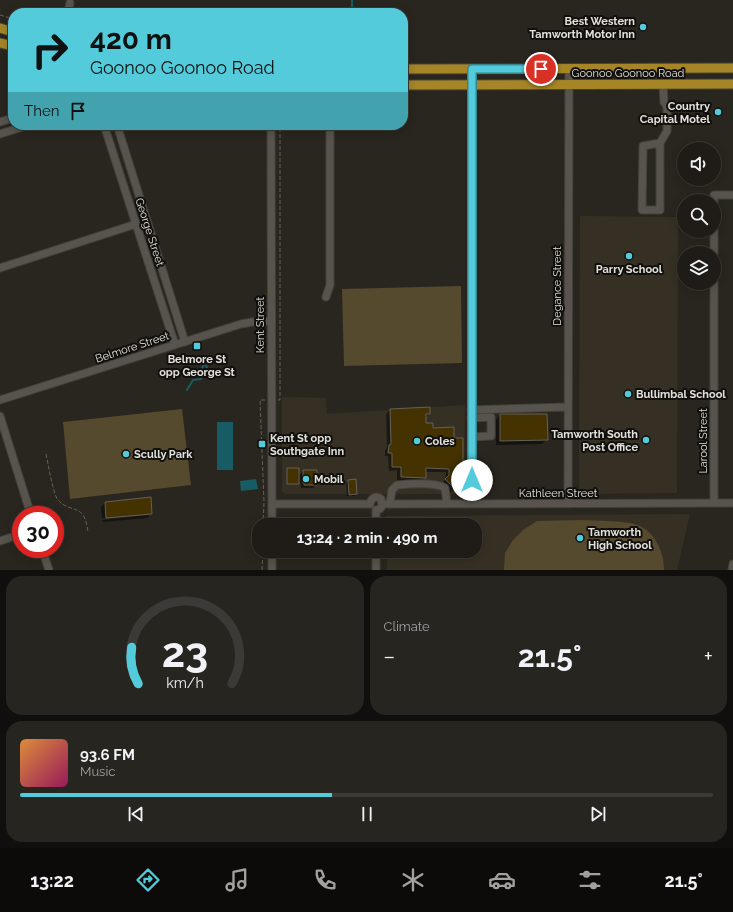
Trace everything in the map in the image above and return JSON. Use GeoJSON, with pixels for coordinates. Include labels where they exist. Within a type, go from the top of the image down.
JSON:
{"type":"FeatureCollection","features":[{"type":"Feature","properties":{"kind":"main road","name":"Goonoo Goonoo Road"},"geometry":{"type":"LineString","coordinates":[[408,69],[733,68]]}},
{"type":"Feature","properties":{"kind":"main road","name":"Goonoo Goonoo Road"},"geometry":{"type":"LineString","coordinates":[[408,85],[733,84]]}},
{"type":"Feature","properties":{"kind":"street"},"geometry":{"type":"LineString","coordinates":[[69,8],[70,3]]}},
{"type":"Feature","properties":{"kind":"street"},"geometry":{"type":"LineString","coordinates":[[472,69],[472,504]]}},
{"type":"Feature","properties":{"kind":"street","name":"Degance Street"},"geometry":{"type":"LineString","coordinates":[[568,504],[569,69]]}},
{"type":"Feature","properties":{"kind":"street"},"geometry":{"type":"LineString","coordinates":[[660,143],[643,146],[642,210],[660,210],[660,143],[667,130],[667,106],[664,102],[663,84]]}},
{"type":"Feature","properties":{"kind":"street"},"geometry":{"type":"LineString","coordinates":[[0,134],[13,130]]}},
{"type":"Feature","properties":{"kind":"street","name":"George Street"},"geometry":{"type":"LineString","coordinates":[[106,130],[175,345]]}},
{"type":"Feature","properties":{"kind":"street","name":"George Street"},"geometry":{"type":"LineString","coordinates":[[119,130],[185,342]]}},
{"type":"Feature","properties":{"kind":"street","name":"Kent Street"},"geometry":{"type":"LineString","coordinates":[[271,130],[272,518]]}},
{"type":"Feature","properties":{"kind":"street"},"geometry":{"type":"LineString","coordinates":[[326,297],[330,285],[330,130]]}},
{"type":"Feature","properties":{"kind":"street"},"geometry":{"type":"LineString","coordinates":[[721,195],[733,195]]}},
{"type":"Feature","properties":{"kind":"street"},"geometry":{"type":"LineString","coordinates":[[0,268],[136,224]]}},
{"type":"Feature","properties":{"kind":"street","name":"Larool Street"},"geometry":{"type":"LineString","coordinates":[[714,290],[714,503]]}},
{"type":"Feature","properties":{"kind":"street","name":"Belmore Street"},"geometry":{"type":"LineString","coordinates":[[0,400],[246,323],[271,321]]}},
{"type":"Feature","properties":{"kind":"street"},"geometry":{"type":"LineString","coordinates":[[471,414],[568,408]]}},
{"type":"Feature","properties":{"kind":"street"},"geometry":{"type":"LineString","coordinates":[[471,414],[490,418],[491,436],[472,437]]}},
{"type":"Feature","properties":{"kind":"street"},"geometry":{"type":"LineString","coordinates":[[0,416],[28,506]]}},
{"type":"Feature","properties":{"kind":"street"},"geometry":{"type":"LineString","coordinates":[[390,504],[391,493],[397,485],[434,484],[445,488],[448,504]]}},
{"type":"Feature","properties":{"kind":"street"},"geometry":{"type":"LineString","coordinates":[[370,504],[370,500],[375,497],[381,499],[382,504],[380,509],[376,510]]}},
{"type":"Feature","properties":{"kind":"street"},"geometry":{"type":"LineString","coordinates":[[272,504],[370,504]]}},
{"type":"Feature","properties":{"kind":"street"},"geometry":{"type":"LineString","coordinates":[[370,504],[371,507],[376,510]]}},
{"type":"Feature","properties":{"kind":"street","name":"Kathleen Street"},"geometry":{"type":"LineString","coordinates":[[382,504],[733,504]]}},
{"type":"Feature","properties":{"kind":"street"},"geometry":{"type":"LineString","coordinates":[[376,510],[376,518]]}},
{"type":"Feature","properties":{"kind":"street"},"geometry":{"type":"LineString","coordinates":[[0,541],[12,537]]}},
{"type":"Feature","properties":{"kind":"street"},"geometry":{"type":"LineString","coordinates":[[45,558],[49,570]]}},
{"type":"Feature","properties":{"kind":"street"},"geometry":{"type":"LineString","coordinates":[[272,558],[272,570]]}},
{"type":"Feature","properties":{"kind":"street"},"geometry":{"type":"LineString","coordinates":[[376,558],[376,570]]}},
{"type":"Feature","properties":{"kind":"street"},"geometry":{"type":"LineString","coordinates":[[732,570],[733,564]]}},
{"type":"Feature","properties":{"kind":"path"},"geometry":{"type":"LineString","coordinates":[[280,130],[280,400]]}},
{"type":"Feature","properties":{"kind":"path"},"geometry":{"type":"LineString","coordinates":[[263,518],[260,400],[272,400]]}},
{"type":"Feature","properties":{"kind":"path"},"geometry":{"type":"LineString","coordinates":[[46,454],[56,496],[62,503],[79,510],[87,521],[88,532]]}},
{"type":"Feature","properties":{"kind":"path"},"geometry":{"type":"LineString","coordinates":[[262,570],[263,558]]}},
{"type":"Feature","properties":{"kind":"shaded area","name":"Bullimbal School"},"geometry":{"type":"Polygon","coordinates":[[[580,216],[677,217],[677,493],[579,494],[580,216]]]}},
{"type":"Feature","properties":{"kind":"shaded area"},"geometry":{"type":"Polygon","coordinates":[[[461,286],[462,363],[344,366],[342,289],[461,286]]]}},
{"type":"Feature","properties":{"kind":"shaded area"},"geometry":{"type":"Polygon","coordinates":[[[282,397],[326,398],[327,414],[465,405],[464,494],[286,494],[282,491],[282,397]]]}},
{"type":"Feature","properties":{"kind":"shaded area","name":"Scully Park"},"geometry":{"type":"Polygon","coordinates":[[[182,409],[191,485],[70,499],[63,422],[182,409]]]}},
{"type":"Feature","properties":{"kind":"shaded area","name":"Tamworth High School"},"geometry":{"type":"Polygon","coordinates":[[[690,514],[677,570],[387,570],[387,558],[482,558],[482,518],[386,518],[386,516],[690,514]]]}},
{"type":"Feature","properties":{"kind":"shaded area"},"geometry":{"type":"Polygon","coordinates":[[[582,520],[635,524],[646,529],[655,539],[661,551],[664,570],[504,570],[505,553],[513,540],[523,530],[537,521],[582,520]]]}},
{"type":"Feature","properties":{"kind":"water"},"geometry":{"type":"Polygon","coordinates":[[[217,422],[233,422],[233,470],[217,470],[217,422]]]}},
{"type":"Feature","properties":{"kind":"water"},"geometry":{"type":"Polygon","coordinates":[[[256,479],[258,489],[241,491],[240,481],[256,479]]]}},
{"type":"Feature","properties":{"kind":"building"},"geometry":{"type":"Polygon","coordinates":[[[430,407],[430,414],[426,414],[426,423],[433,423],[433,428],[454,427],[454,438],[463,438],[463,480],[455,489],[445,479],[449,475],[449,469],[426,468],[426,478],[401,477],[401,467],[392,467],[392,453],[388,453],[389,445],[391,444],[390,409],[430,407]]]}},
{"type":"Feature","properties":{"kind":"building"},"geometry":{"type":"Polygon","coordinates":[[[500,414],[547,414],[548,440],[500,441],[500,414]]]}},
{"type":"Feature","properties":{"kind":"building"},"geometry":{"type":"Polygon","coordinates":[[[287,468],[299,468],[299,484],[287,484],[287,468]]]}},
{"type":"Feature","properties":{"kind":"building"},"geometry":{"type":"Polygon","coordinates":[[[303,470],[317,470],[317,485],[304,485],[303,470]]]}},
{"type":"Feature","properties":{"kind":"building"},"geometry":{"type":"Polygon","coordinates":[[[356,479],[357,494],[349,495],[348,480],[356,479]]]}},
{"type":"Feature","properties":{"kind":"building"},"geometry":{"type":"Polygon","coordinates":[[[151,497],[152,514],[106,518],[105,502],[151,497]]]}},
{"type":"Feature","properties":{"kind":"waterway"},"geometry":{"type":"LineString","coordinates":[[352,0],[352,8]]}},
{"type":"Feature","properties":{"kind":"waterway"},"geometry":{"type":"LineString","coordinates":[[187,390],[193,380],[201,379],[203,372],[205,370],[206,369],[207,367],[204,364],[202,368],[208,370],[210,376]]}},
{"type":"Feature","properties":{"kind":"place","name":"Best Western Tamworth Motor Inn"},"geometry":{"type":"Point","coordinates":[643,27]}},
{"type":"Feature","properties":{"kind":"place","name":"Country Capital Motel"},"geometry":{"type":"Point","coordinates":[718,112]}},
{"type":"Feature","properties":{"kind":"place","name":"Parry School"},"geometry":{"type":"Point","coordinates":[629,256]}},
{"type":"Feature","properties":{"kind":"place","name":"Belmore St opp George St"},"geometry":{"type":"Point","coordinates":[197,346]}},
{"type":"Feature","properties":{"kind":"place","name":"Bullimbal School"},"geometry":{"type":"Point","coordinates":[628,394]}},
{"type":"Feature","properties":{"kind":"place","name":"Tamworth South Post Office"},"geometry":{"type":"Point","coordinates":[646,440]}},
{"type":"Feature","properties":{"kind":"place","name":"Coles"},"geometry":{"type":"Point","coordinates":[417,441]}},
{"type":"Feature","properties":{"kind":"place","name":"Kent St opp Southgate Inn"},"geometry":{"type":"Point","coordinates":[262,444]}},
{"type":"Feature","properties":{"kind":"place","name":"Scully Park"},"geometry":{"type":"Point","coordinates":[126,454]}},
{"type":"Feature","properties":{"kind":"place","name":"Mobil"},"geometry":{"type":"Point","coordinates":[306,479]}},
{"type":"Feature","properties":{"kind":"place","name":"Tamworth High School"},"geometry":{"type":"Point","coordinates":[580,538]}},
{"type":"Feature","properties":{"kind":"route"},"geometry":{"type":"LineString","coordinates":[[472,480],[472,69],[541,69]]}}]}
